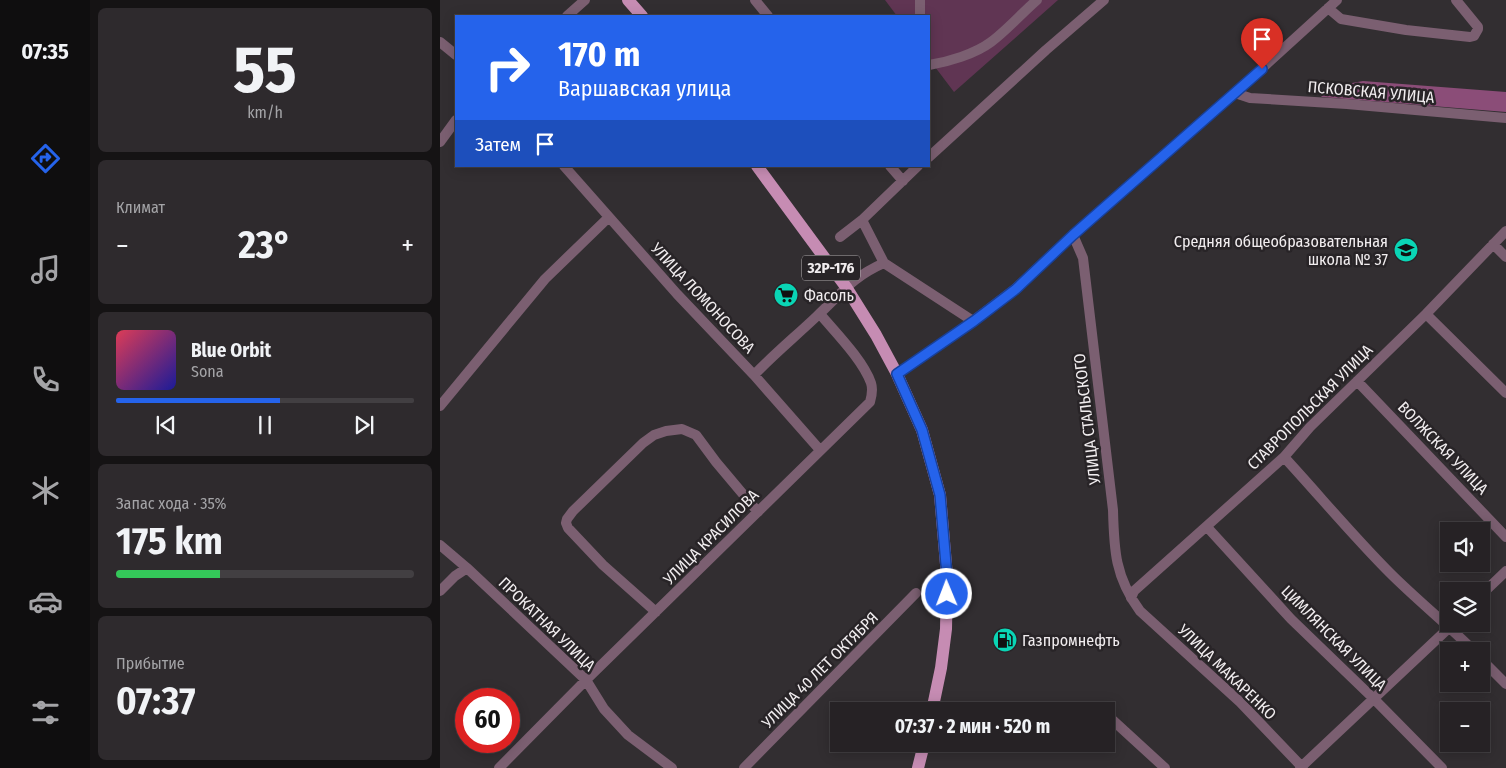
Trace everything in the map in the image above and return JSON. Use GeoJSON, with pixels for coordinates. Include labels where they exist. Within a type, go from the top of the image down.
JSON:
{"type":"FeatureCollection","features":[{"type":"Feature","properties":{"kind":"main road"},"geometry":{"type":"LineString","coordinates":[[628,0],[641,15]]}},
{"type":"Feature","properties":{"kind":"main road","name":"32Р-176"},"geometry":{"type":"LineString","coordinates":[[758,167],[846,287],[876,335],[897,374],[922,430],[940,495],[947,576],[946,629],[934,702]]}},
{"type":"Feature","properties":{"kind":"main road"},"geometry":{"type":"LineString","coordinates":[[918,768],[922,752]]}},
{"type":"Feature","properties":{"kind":"street"},"geometry":{"type":"LineString","coordinates":[[568,15],[585,0]]}},
{"type":"Feature","properties":{"kind":"street"},"geometry":{"type":"LineString","coordinates":[[755,0],[767,15]]}},
{"type":"Feature","properties":{"kind":"street"},"geometry":{"type":"LineString","coordinates":[[920,0],[920,15]]}},
{"type":"Feature","properties":{"kind":"street"},"geometry":{"type":"LineString","coordinates":[[930,65],[944,63],[978,50],[990,43],[1037,0]]}},
{"type":"Feature","properties":{"kind":"street"},"geometry":{"type":"LineString","coordinates":[[930,156],[1046,50],[1104,0]]}},
{"type":"Feature","properties":{"kind":"street"},"geometry":{"type":"LineString","coordinates":[[897,374],[974,321],[1016,289],[1073,235],[1235,93],[1337,0]]}},
{"type":"Feature","properties":{"kind":"street"},"geometry":{"type":"LineString","coordinates":[[1328,8],[1341,19],[1406,30],[1474,36],[1478,27],[1456,0]]}},
{"type":"Feature","properties":{"kind":"street"},"geometry":{"type":"LineString","coordinates":[[440,42],[455,54]]}},
{"type":"Feature","properties":{"kind":"street","name":"ПСКОВСКАЯ УЛИЦА"},"geometry":{"type":"LineString","coordinates":[[1235,93],[1250,98],[1347,104],[1506,118]]}},
{"type":"Feature","properties":{"kind":"street"},"geometry":{"type":"LineString","coordinates":[[440,142],[455,121]]}},
{"type":"Feature","properties":{"kind":"street","name":"УЛИЦА ЛОМОНОСОВА"},"geometry":{"type":"LineString","coordinates":[[565,167],[677,294],[820,450]]}},
{"type":"Feature","properties":{"kind":"street"},"geometry":{"type":"LineString","coordinates":[[891,167],[902,181]]}},
{"type":"Feature","properties":{"kind":"street"},"geometry":{"type":"LineString","coordinates":[[840,237],[862,220],[917,167]]}},
{"type":"Feature","properties":{"kind":"street"},"geometry":{"type":"LineString","coordinates":[[440,406],[544,279],[609,217]]}},
{"type":"Feature","properties":{"kind":"street"},"geometry":{"type":"LineString","coordinates":[[862,220],[884,263],[974,321]]}},
{"type":"Feature","properties":{"kind":"street","name":"СТАВРОПОЛЬСКАЯ УЛИЦА"},"geometry":{"type":"LineString","coordinates":[[1131,598],[1134,591],[1284,457],[1310,427],[1426,314],[1506,231]]}},
{"type":"Feature","properties":{"kind":"street","name":"УЛИЦА СТАЛЬСКОГО"},"geometry":{"type":"LineString","coordinates":[[1073,235],[1083,258],[1113,510],[1114,546],[1120,576],[1131,598]]}},
{"type":"Feature","properties":{"kind":"street"},"geometry":{"type":"LineString","coordinates":[[1493,244],[1506,257]]}},
{"type":"Feature","properties":{"kind":"street"},"geometry":{"type":"LineString","coordinates":[[754,376],[846,287],[867,270],[884,263]]}},
{"type":"Feature","properties":{"kind":"street","name":"УЛИЦА КРАСИЛОВА"},"geometry":{"type":"LineString","coordinates":[[498,768],[870,402],[872,392],[870,382],[858,360],[820,314]]}},
{"type":"Feature","properties":{"kind":"street"},"geometry":{"type":"LineString","coordinates":[[1426,314],[1506,392]]}},
{"type":"Feature","properties":{"kind":"street","name":"ВОЛЖСКАЯ УЛИЦА"},"geometry":{"type":"LineString","coordinates":[[1357,381],[1506,537]]}},
{"type":"Feature","properties":{"kind":"street"},"geometry":{"type":"LineString","coordinates":[[656,612],[603,565],[568,528],[566,523],[573,512],[608,477],[643,443],[654,435],[682,429],[696,435],[758,512]]}},
{"type":"Feature","properties":{"kind":"street"},"geometry":{"type":"LineString","coordinates":[[1284,457],[1389,571],[1418,600],[1440,617]]}},
{"type":"Feature","properties":{"kind":"street","name":"ЦИМЛЯНСКАЯ УЛИЦА"},"geometry":{"type":"LineString","coordinates":[[1207,527],[1291,619],[1442,768]]}},
{"type":"Feature","properties":{"kind":"street","name":"ПРОКАТНАЯ УЛИЦА"},"geometry":{"type":"LineString","coordinates":[[440,545],[586,680],[604,709],[628,735],[672,768]]}},
{"type":"Feature","properties":{"kind":"street"},"geometry":{"type":"LineString","coordinates":[[440,591],[455,576],[467,568]]}},
{"type":"Feature","properties":{"kind":"street"},"geometry":{"type":"LineString","coordinates":[[1490,586],[1506,571]]}},
{"type":"Feature","properties":{"kind":"street","name":"УЛИЦА 40 ЛЕТ ОКТЯБРЯ"},"geometry":{"type":"LineString","coordinates":[[744,768],[916,593]]}},
{"type":"Feature","properties":{"kind":"street","name":"УЛИЦА МАКАРЕНКО"},"geometry":{"type":"LineString","coordinates":[[1131,598],[1140,611],[1240,702],[1301,768]]}},
{"type":"Feature","properties":{"kind":"street"},"geometry":{"type":"LineString","coordinates":[[1301,768],[1444,632]]}},
{"type":"Feature","properties":{"kind":"street"},"geometry":{"type":"LineString","coordinates":[[1457,632],[1466,642]]}},
{"type":"Feature","properties":{"kind":"street"},"geometry":{"type":"LineString","coordinates":[[1490,668],[1506,684]]}},
{"type":"Feature","properties":{"kind":"street"},"geometry":{"type":"LineString","coordinates":[[1115,722],[1165,768]]}},
{"type":"Feature","properties":{"kind":"shaded area"},"geometry":{"type":"Polygon","coordinates":[[[885,0],[1058,0],[954,92],[930,60],[930,15],[896,15],[885,0]]]}},
{"type":"Feature","properties":{"kind":"shaded area"},"geometry":{"type":"Polygon","coordinates":[[[1363,81],[1506,92],[1506,112],[1322,97],[1319,94],[1325,88],[1363,81]]]}},
{"type":"Feature","properties":{"kind":"place","name":"Средняя общеобразовательная школа № 37"},"geometry":{"type":"Point","coordinates":[1406,250]}},
{"type":"Feature","properties":{"kind":"place","name":"Фасоль"},"geometry":{"type":"Point","coordinates":[786,295]}},
{"type":"Feature","properties":{"kind":"place","name":"Газпромнефть"},"geometry":{"type":"Point","coordinates":[1005,640]}},
{"type":"Feature","properties":{"kind":"route"},"geometry":{"type":"LineString","coordinates":[[947,594],[940,495],[922,430],[897,374],[974,321],[1016,289],[1073,235],[1262,69]]}}]}
